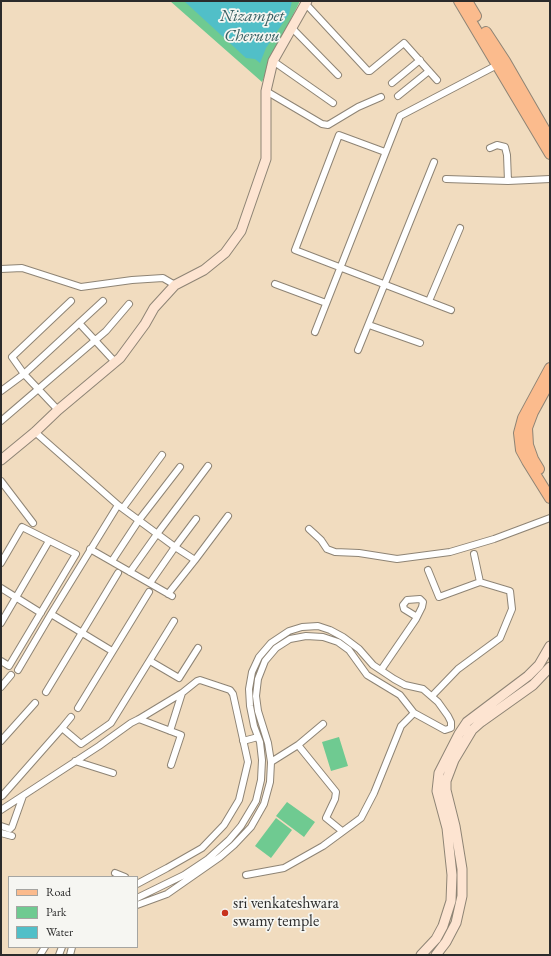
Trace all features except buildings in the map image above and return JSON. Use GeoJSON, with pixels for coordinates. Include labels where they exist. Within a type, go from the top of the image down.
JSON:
{"type":"FeatureCollection","features":[{"type":"Feature","properties":{"kind":"main road"},"geometry":{"type":"LineString","coordinates":[[459,1],[550,139]]}},
{"type":"Feature","properties":{"kind":"main road"},"geometry":{"type":"LineString","coordinates":[[467,1],[550,154]]}},
{"type":"Feature","properties":{"kind":"main road"},"geometry":{"type":"LineString","coordinates":[[550,368],[522,418],[519,433],[521,450],[550,498]]}},
{"type":"Feature","properties":{"kind":"main road"},"geometry":{"type":"LineString","coordinates":[[550,381],[533,412],[527,428],[528,445],[533,459],[550,486]]}},
{"type":"Feature","properties":{"kind":"street"},"geometry":{"type":"LineString","coordinates":[[1,460],[120,358],[145,324],[154,308],[175,285],[204,270],[225,253],[241,231],[266,159],[266,91],[273,61],[306,2],[368,72],[403,44],[407,44],[437,80]]}},
{"type":"Feature","properties":{"kind":"street"},"geometry":{"type":"LineString","coordinates":[[292,28],[338,75]]}},
{"type":"Feature","properties":{"kind":"street"},"geometry":{"type":"LineString","coordinates":[[392,83],[420,60]]}},
{"type":"Feature","properties":{"kind":"street"},"geometry":{"type":"LineString","coordinates":[[273,61],[333,102]]}},
{"type":"Feature","properties":{"kind":"street"},"geometry":{"type":"LineString","coordinates":[[315,332],[400,116],[501,63]]}},
{"type":"Feature","properties":{"kind":"street"},"geometry":{"type":"LineString","coordinates":[[398,96],[429,71]]}},
{"type":"Feature","properties":{"kind":"street"},"geometry":{"type":"LineString","coordinates":[[266,91],[322,124],[328,125],[358,107],[381,97]]}},
{"type":"Feature","properties":{"kind":"street"},"geometry":{"type":"LineString","coordinates":[[385,152],[339,135],[295,250],[451,310]]}},
{"type":"Feature","properties":{"kind":"street"},"geometry":{"type":"LineString","coordinates":[[490,148],[497,145],[505,147],[507,155],[508,181]]}},
{"type":"Feature","properties":{"kind":"street"},"geometry":{"type":"LineString","coordinates":[[358,350],[434,162]]}},
{"type":"Feature","properties":{"kind":"street"},"geometry":{"type":"LineString","coordinates":[[446,179],[508,181],[550,179]]}},
{"type":"Feature","properties":{"kind":"street"},"geometry":{"type":"LineString","coordinates":[[429,301],[460,228]]}},
{"type":"Feature","properties":{"kind":"street"},"geometry":{"type":"LineString","coordinates":[[1,269],[22,268],[81,287],[132,280],[163,278],[175,285]]}},
{"type":"Feature","properties":{"kind":"street"},"geometry":{"type":"LineString","coordinates":[[275,284],[326,303]]}},
{"type":"Feature","properties":{"kind":"street"},"geometry":{"type":"LineString","coordinates":[[58,410],[24,374],[12,357],[71,301]]}},
{"type":"Feature","properties":{"kind":"street"},"geometry":{"type":"LineString","coordinates":[[1,391],[24,374],[103,301]]}},
{"type":"Feature","properties":{"kind":"street"},"geometry":{"type":"LineString","coordinates":[[1,421],[106,331],[129,304]]}},
{"type":"Feature","properties":{"kind":"street"},"geometry":{"type":"LineString","coordinates":[[79,323],[115,362]]}},
{"type":"Feature","properties":{"kind":"street"},"geometry":{"type":"LineString","coordinates":[[369,325],[420,343]]}},
{"type":"Feature","properties":{"kind":"street"},"geometry":{"type":"LineString","coordinates":[[35,432],[121,506],[157,534],[195,560]]}},
{"type":"Feature","properties":{"kind":"street"},"geometry":{"type":"LineString","coordinates":[[18,670],[90,549],[121,506],[162,455]]}},
{"type":"Feature","properties":{"kind":"street"},"geometry":{"type":"LineString","coordinates":[[130,572],[208,466]]}},
{"type":"Feature","properties":{"kind":"street"},"geometry":{"type":"LineString","coordinates":[[112,561],[139,520],[180,467]]}},
{"type":"Feature","properties":{"kind":"street"},"geometry":{"type":"LineString","coordinates":[[1,481],[33,523]]}},
{"type":"Feature","properties":{"kind":"street"},"geometry":{"type":"LineString","coordinates":[[90,549],[170,595],[228,516]]}},
{"type":"Feature","properties":{"kind":"street"},"geometry":{"type":"LineString","coordinates":[[309,528],[321,540],[327,549],[335,552],[359,553],[398,559],[450,552],[494,539],[550,518]]}},
{"type":"Feature","properties":{"kind":"street"},"geometry":{"type":"LineString","coordinates":[[150,583],[196,519]]}},
{"type":"Feature","properties":{"kind":"street"},"geometry":{"type":"LineString","coordinates":[[1,563],[22,527],[76,554],[10,666],[1,661]]}},
{"type":"Feature","properties":{"kind":"street"},"geometry":{"type":"LineString","coordinates":[[1,623],[49,541]]}},
{"type":"Feature","properties":{"kind":"street"},"geometry":{"type":"LineString","coordinates":[[474,554],[480,582]]}},
{"type":"Feature","properties":{"kind":"street"},"geometry":{"type":"LineString","coordinates":[[428,570],[439,597],[480,582],[510,591],[512,609],[500,638],[458,670],[432,696]]}},
{"type":"Feature","properties":{"kind":"street"},"geometry":{"type":"LineString","coordinates":[[46,692],[118,573]]}},
{"type":"Feature","properties":{"kind":"street"},"geometry":{"type":"LineString","coordinates":[[1,588],[41,613]]}},
{"type":"Feature","properties":{"kind":"street"},"geometry":{"type":"LineString","coordinates":[[78,708],[149,592]]}},
{"type":"Feature","properties":{"kind":"street"},"geometry":{"type":"LineString","coordinates":[[50,614],[112,651]]}},
{"type":"Feature","properties":{"kind":"street"},"geometry":{"type":"LineString","coordinates":[[381,670],[417,617]]}},
{"type":"Feature","properties":{"kind":"street"},"geometry":{"type":"LineString","coordinates":[[62,728],[81,744],[111,723],[174,621]]}},
{"type":"Feature","properties":{"kind":"street"},"geometry":{"type":"LineString","coordinates":[[138,898],[184,875],[208,859],[229,840],[241,826],[256,801],[261,780],[262,760],[260,742],[250,706],[249,689],[252,672],[259,657],[271,644],[289,631],[302,627],[318,626],[343,637],[359,649],[381,670],[405,685],[423,689],[432,696],[448,716],[451,722],[451,728]]}},
{"type":"Feature","properties":{"kind":"street"},"geometry":{"type":"LineString","coordinates":[[138,905],[167,894],[201,871],[234,845],[250,827],[264,804],[270,782],[271,762],[268,743],[258,711],[256,696],[258,679],[265,661],[276,648],[290,639],[306,636],[323,637],[338,642],[349,650],[367,675],[400,695],[414,713],[442,729],[445,730],[451,728]]}},
{"type":"Feature","properties":{"kind":"street"},"geometry":{"type":"LineString","coordinates":[[436,955],[446,942],[456,923],[462,896],[462,869],[455,826],[446,790],[446,782],[467,722],[528,676],[539,665],[550,646]]}},
{"type":"Feature","properties":{"kind":"street"},"geometry":{"type":"LineString","coordinates":[[150,661],[179,678],[198,648]]}},
{"type":"Feature","properties":{"kind":"street"},"geometry":{"type":"LineString","coordinates":[[421,955],[436,939],[443,926],[451,901],[452,875],[447,828],[439,802],[439,773],[463,736],[533,685],[550,666]]}},
{"type":"Feature","properties":{"kind":"street"},"geometry":{"type":"LineString","coordinates":[[1,687],[11,675]]}},
{"type":"Feature","properties":{"kind":"street"},"geometry":{"type":"LineString","coordinates":[[1,810],[131,723],[139,720],[200,680],[230,690],[233,694],[248,762],[239,800],[224,824],[202,848],[138,882]]}},
{"type":"Feature","properties":{"kind":"street"},"geometry":{"type":"LineString","coordinates":[[400,695],[405,685]]}},
{"type":"Feature","properties":{"kind":"street"},"geometry":{"type":"LineString","coordinates":[[170,731],[182,693]]}},
{"type":"Feature","properties":{"kind":"street"},"geometry":{"type":"LineString","coordinates":[[1,741],[35,703]]}},
{"type":"Feature","properties":{"kind":"street"},"geometry":{"type":"LineString","coordinates":[[246,875],[284,868],[323,846],[361,818],[374,793],[400,726],[414,713]]}},
{"type":"Feature","properties":{"kind":"street"},"geometry":{"type":"LineString","coordinates":[[1,795],[2,796],[71,717]]}},
{"type":"Feature","properties":{"kind":"street"},"geometry":{"type":"LineString","coordinates":[[139,720],[181,735],[171,765]]}},
{"type":"Feature","properties":{"kind":"street"},"geometry":{"type":"LineString","coordinates":[[240,728],[254,724]]}},
{"type":"Feature","properties":{"kind":"street"},"geometry":{"type":"LineString","coordinates":[[271,762],[298,745],[323,724]]}},
{"type":"Feature","properties":{"kind":"street"},"geometry":{"type":"LineString","coordinates":[[451,728],[463,736]]}},
{"type":"Feature","properties":{"kind":"street"},"geometry":{"type":"LineString","coordinates":[[243,741],[258,737]]}},
{"type":"Feature","properties":{"kind":"street"},"geometry":{"type":"LineString","coordinates":[[298,745],[336,792],[335,799],[326,818],[342,832]]}},
{"type":"Feature","properties":{"kind":"street"},"geometry":{"type":"LineString","coordinates":[[76,761],[113,773]]}},
{"type":"Feature","properties":{"kind":"street"},"geometry":{"type":"LineString","coordinates":[[262,771],[271,771]]}},
{"type":"Feature","properties":{"kind":"street"},"geometry":{"type":"LineString","coordinates":[[1,826],[12,827],[23,796]]}},
{"type":"Feature","properties":{"kind":"street"},"geometry":{"type":"LineString","coordinates":[[1,832],[12,836]]}},
{"type":"Feature","properties":{"kind":"street"},"geometry":{"type":"LineString","coordinates":[[115,873],[122,876]]}},
{"type":"Feature","properties":{"kind":"green space","name":"Nizampet Cheruvu"},"geometry":{"type":"Polygon","coordinates":[[[170,1],[300,1],[277,47],[262,82],[170,1]]]}},
{"type":"Feature","properties":{"kind":"green space"},"geometry":{"type":"Polygon","coordinates":[[[339,737],[348,766],[331,771],[322,742],[339,737]]]}},
{"type":"Feature","properties":{"kind":"green space"},"geometry":{"type":"Polygon","coordinates":[[[287,802],[315,822],[304,837],[276,816],[287,802]]]}},
{"type":"Feature","properties":{"kind":"green space"},"geometry":{"type":"Polygon","coordinates":[[[276,818],[292,830],[271,858],[255,846],[276,818]]]}},
{"type":"Feature","properties":{"kind":"water","name":"Nizampet Cheruvu"},"geometry":{"type":"Polygon","coordinates":[[[184,1],[292,1],[289,14],[266,48],[260,63],[255,59],[246,58],[184,1]]]}},
{"type":"Feature","properties":{"kind":"place","name":"sri venkateshwara swamy temple"},"geometry":{"type":"Point","coordinates":[225,913]}}]}
